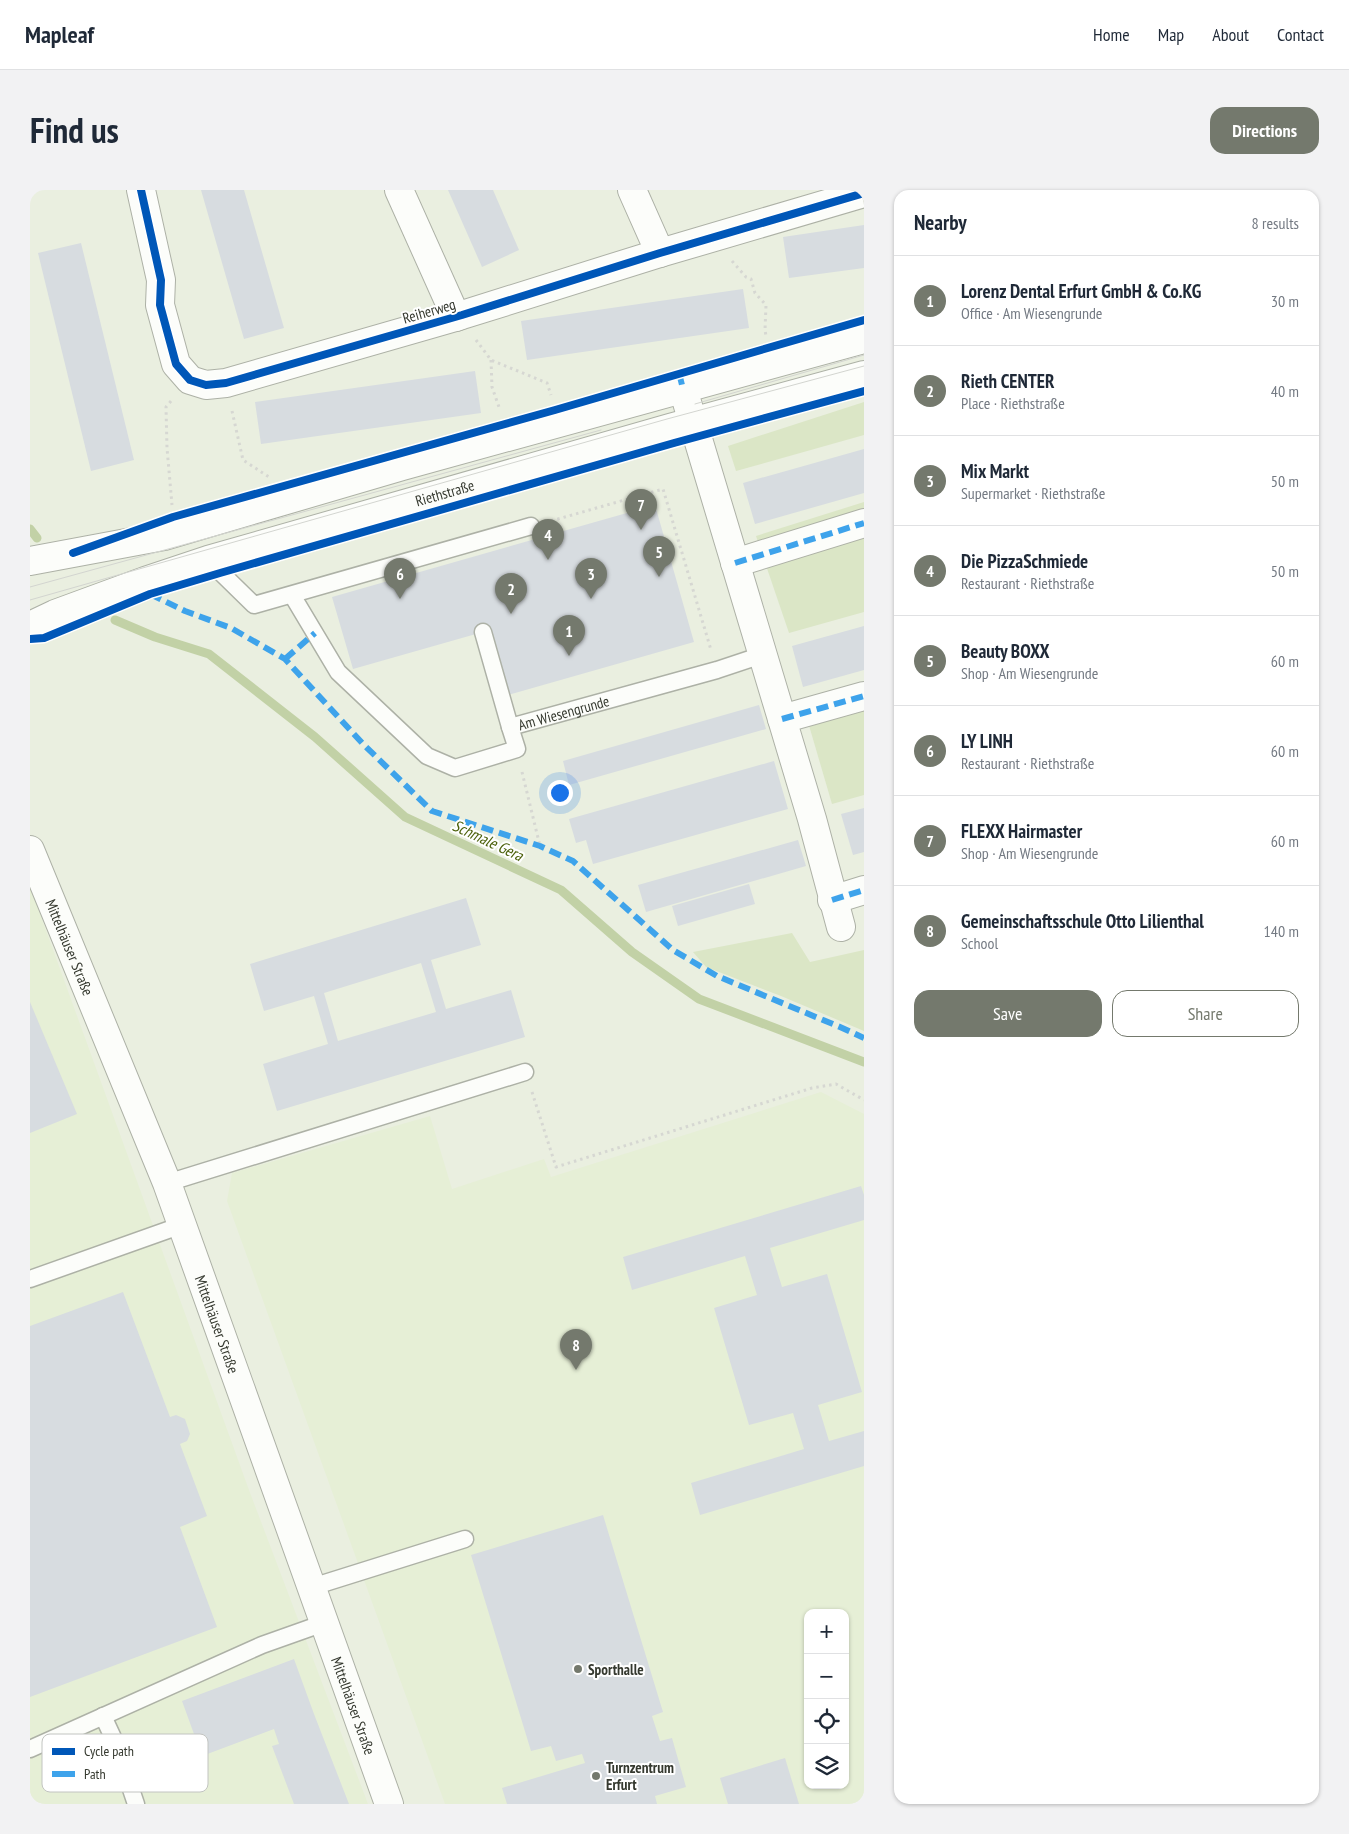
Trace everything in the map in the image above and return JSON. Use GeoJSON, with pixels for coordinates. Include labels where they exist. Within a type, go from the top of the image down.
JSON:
{"type":"FeatureCollection","features":[{"type":"Feature","properties":{"kind":"street"},"geometry":{"type":"LineString","coordinates":[[141,190],[161,280],[160,304],[176,364],[190,380]]}},
{"type":"Feature","properties":{"kind":"street","name":"Reiherweg"},"geometry":{"type":"LineString","coordinates":[[399,190],[459,316]]}},
{"type":"Feature","properties":{"kind":"street"},"geometry":{"type":"LineString","coordinates":[[632,190],[660,253]]}},
{"type":"Feature","properties":{"kind":"street","name":"Reiherweg"},"geometry":{"type":"LineString","coordinates":[[190,380],[206,385],[226,383],[459,316],[660,253],[864,193]]}},
{"type":"Feature","properties":{"kind":"street"},"geometry":{"type":"LineString","coordinates":[[30,561],[164,536],[402,466],[864,339]]}},
{"type":"Feature","properties":{"kind":"street","name":"Riethstraße"},"geometry":{"type":"LineString","coordinates":[[30,626],[55,614],[208,560],[864,375]]}},
{"type":"Feature","properties":{"kind":"street"},"geometry":{"type":"LineString","coordinates":[[683,389],[812,819],[832,900],[841,927]]}},
{"type":"Feature","properties":{"kind":"street"},"geometry":{"type":"LineString","coordinates":[[735,562],[864,522]]}},
{"type":"Feature","properties":{"kind":"street"},"geometry":{"type":"LineString","coordinates":[[782,719],[864,696]]}},
{"type":"Feature","properties":{"kind":"street","name":"Mittelhäuser Straße"},"geometry":{"type":"LineString","coordinates":[[30,850],[167,1183],[390,1804]]}},
{"type":"Feature","properties":{"kind":"street"},"geometry":{"type":"LineString","coordinates":[[832,900],[864,890]]}},
{"type":"Feature","properties":{"kind":"lane"},"geometry":{"type":"LineString","coordinates":[[208,560],[254,606],[459,553],[531,526]]}},
{"type":"Feature","properties":{"kind":"lane","name":"Am Wiesengrunde"},"geometry":{"type":"LineString","coordinates":[[292,595],[338,672],[427,756],[455,768],[517,749],[510,727],[717,670],[762,655]]}},
{"type":"Feature","properties":{"kind":"lane"},"geometry":{"type":"LineString","coordinates":[[483,632],[510,727]]}},
{"type":"Feature","properties":{"kind":"lane"},"geometry":{"type":"LineString","coordinates":[[167,1183],[525,1072]]}},
{"type":"Feature","properties":{"kind":"lane"},"geometry":{"type":"LineString","coordinates":[[30,1279],[182,1225]]}},
{"type":"Feature","properties":{"kind":"lane"},"geometry":{"type":"LineString","coordinates":[[312,1587],[465,1539]]}},
{"type":"Feature","properties":{"kind":"lane"},"geometry":{"type":"LineString","coordinates":[[62,1734],[262,1645],[324,1623]]}},
{"type":"Feature","properties":{"kind":"lane"},"geometry":{"type":"LineString","coordinates":[[103,1716],[111,1734]]}},
{"type":"Feature","properties":{"kind":"lane"},"geometry":{"type":"LineString","coordinates":[[30,1748],[42,1743]]}},
{"type":"Feature","properties":{"kind":"lane"},"geometry":{"type":"LineString","coordinates":[[132,1792],[136,1804]]}},
{"type":"Feature","properties":{"kind":"path"},"geometry":{"type":"LineString","coordinates":[[699,242],[728,256],[746,277],[751,279],[755,293],[766,305],[765,330],[767,339]]}},
{"type":"Feature","properties":{"kind":"path"},"geometry":{"type":"LineString","coordinates":[[459,316],[491,360],[547,382],[560,423]]}},
{"type":"Feature","properties":{"kind":"path"},"geometry":{"type":"LineString","coordinates":[[491,360],[492,387],[501,414]]}},
{"type":"Feature","properties":{"kind":"path"},"geometry":{"type":"LineString","coordinates":[[185,530],[173,517],[167,448],[166,407],[190,380]]}},
{"type":"Feature","properties":{"kind":"path"},"geometry":{"type":"LineString","coordinates":[[226,383],[243,460],[268,476],[270,482]]}},
{"type":"Feature","properties":{"kind":"path"},"geometry":{"type":"LineString","coordinates":[[531,526],[663,489],[717,670]]}},
{"type":"Feature","properties":{"kind":"path"},"geometry":{"type":"LineString","coordinates":[[517,749],[540,846]]}},
{"type":"Feature","properties":{"kind":"path"},"geometry":{"type":"LineString","coordinates":[[525,1072],[556,1167],[812,1088],[836,1084],[864,1100]]}},
{"type":"Feature","properties":{"kind":"shaded area"},"geometry":{"type":"Polygon","coordinates":[[[864,402],[864,435],[736,471],[728,446],[864,402]]]}},
{"type":"Feature","properties":{"kind":"shaded area"},"geometry":{"type":"Polygon","coordinates":[[[864,502],[864,612],[789,633],[756,536],[864,502]]]}},
{"type":"Feature","properties":{"kind":"shaded area"},"geometry":{"type":"Polygon","coordinates":[[[864,687],[864,795],[832,804],[803,705],[864,687]]]}},
{"type":"Feature","properties":{"kind":"shaded area"},"geometry":{"type":"Polygon","coordinates":[[[31,889],[249,1490],[368,1804],[30,1804],[31,889]]]}},
{"type":"Feature","properties":{"kind":"shaded area"},"geometry":{"type":"Polygon","coordinates":[[[792,933],[810,962],[864,950],[864,1031],[706,967],[693,952],[792,933]]]}},
{"type":"Feature","properties":{"kind":"shaded area"},"geometry":{"type":"Polygon","coordinates":[[[821,1092],[864,1114],[864,1804],[445,1804],[227,1201],[232,1173],[430,1116],[452,1189],[544,1159],[551,1177],[821,1092]]]}},
{"type":"Feature","properties":{"kind":"building"},"geometry":{"type":"Polygon","coordinates":[[[201,190],[244,190],[284,328],[244,339],[201,190]]]}},
{"type":"Feature","properties":{"kind":"building"},"geometry":{"type":"Polygon","coordinates":[[[448,190],[493,190],[519,250],[482,267],[448,190]]]}},
{"type":"Feature","properties":{"kind":"building"},"geometry":{"type":"Polygon","coordinates":[[[864,225],[864,268],[789,278],[783,237],[864,225]]]}},
{"type":"Feature","properties":{"kind":"building"},"geometry":{"type":"Polygon","coordinates":[[[81,243],[134,460],[91,471],[38,253],[81,243]]]}},
{"type":"Feature","properties":{"kind":"building"},"geometry":{"type":"Polygon","coordinates":[[[743,289],[749,328],[527,360],[521,321],[743,289]]]}},
{"type":"Feature","properties":{"kind":"building"},"geometry":{"type":"Polygon","coordinates":[[[475,371],[481,413],[261,444],[255,402],[475,371]]]}},
{"type":"Feature","properties":{"kind":"building"},"geometry":{"type":"Polygon","coordinates":[[[864,449],[864,493],[755,524],[743,483],[864,449]]]}},
{"type":"Feature","properties":{"kind":"building"},"geometry":{"type":"Polygon","coordinates":[[[655,505],[694,642],[508,695],[490,630],[353,669],[332,597],[655,505]]]}},
{"type":"Feature","properties":{"kind":"building"},"geometry":{"type":"Polygon","coordinates":[[[864,626],[864,670],[803,687],[792,646],[864,626]]]}},
{"type":"Feature","properties":{"kind":"building"},"geometry":{"type":"Polygon","coordinates":[[[759,705],[766,729],[569,785],[563,761],[759,705]]]}},
{"type":"Feature","properties":{"kind":"building"},"geometry":{"type":"Polygon","coordinates":[[[774,761],[788,809],[593,864],[586,840],[576,843],[569,819],[774,761]]]}},
{"type":"Feature","properties":{"kind":"building"},"geometry":{"type":"Polygon","coordinates":[[[864,808],[864,852],[853,855],[841,814],[864,808]]]}},
{"type":"Feature","properties":{"kind":"building"},"geometry":{"type":"Polygon","coordinates":[[[798,840],[806,866],[646,912],[638,885],[798,840]]]}},
{"type":"Feature","properties":{"kind":"building"},"geometry":{"type":"Polygon","coordinates":[[[749,884],[755,904],[678,926],[672,906],[749,884]]]}},
{"type":"Feature","properties":{"kind":"building"},"geometry":{"type":"Polygon","coordinates":[[[466,898],[481,945],[431,960],[446,1009],[511,990],[525,1037],[277,1111],[263,1064],[328,1044],[314,996],[264,1011],[250,964],[466,898]],[[421,963],[324,993],[338,1041],[436,1012],[421,963]]]}},
{"type":"Feature","properties":{"kind":"building"},"geometry":{"type":"Polygon","coordinates":[[[30,1002],[77,1114],[30,1133],[30,1002]]]}},
{"type":"Feature","properties":{"kind":"building"},"geometry":{"type":"Polygon","coordinates":[[[861,1186],[864,1195],[864,1220],[770,1248],[782,1287],[827,1274],[862,1392],[818,1405],[829,1441],[864,1431],[864,1466],[700,1515],[691,1483],[804,1449],[793,1413],[749,1425],[714,1308],[757,1295],[745,1256],[632,1290],[623,1257],[861,1186]]]}},
{"type":"Feature","properties":{"kind":"building"},"geometry":{"type":"Polygon","coordinates":[[[123,1292],[170,1417],[176,1415],[185,1419],[190,1434],[187,1441],[180,1444],[207,1516],[180,1527],[217,1627],[30,1697],[30,1326],[123,1292]]]}},
{"type":"Feature","properties":{"kind":"building","name":"Sporthalle"},"geometry":{"type":"Polygon","coordinates":[[[603,1515],[663,1712],[652,1716],[660,1741],[672,1738],[686,1787],[655,1796],[657,1804],[507,1804],[502,1788],[585,1763],[582,1754],[556,1761],[551,1746],[531,1751],[471,1555],[603,1515]]]}},
{"type":"Feature","properties":{"kind":"building"},"geometry":{"type":"Polygon","coordinates":[[[294,1659],[349,1804],[294,1804],[272,1746],[279,1744],[274,1729],[208,1754],[208,1734],[194,1734],[182,1701],[294,1659]]]}},
{"type":"Feature","properties":{"kind":"building"},"geometry":{"type":"Polygon","coordinates":[[[785,1758],[799,1804],[728,1804],[720,1778],[785,1758]]]}},
{"type":"Feature","properties":{"kind":"waterway","name":"Schmale Gera"},"geometry":{"type":"LineString","coordinates":[[30,529],[37,538]]}},
{"type":"Feature","properties":{"kind":"waterway","name":"Schmale Gera"},"geometry":{"type":"LineString","coordinates":[[115,620],[155,637],[209,654],[315,737],[405,817],[561,890],[632,952],[699,999],[864,1062]]}},
{"type":"Feature","properties":{"kind":"tram line"},"geometry":{"type":"LineString","coordinates":[[695,404],[864,355]]}},
{"type":"Feature","properties":{"kind":"tram line"},"geometry":{"type":"LineString","coordinates":[[30,600],[667,419],[864,366]]}},
{"type":"Feature","properties":{"kind":"tram line"},"geometry":{"type":"LineString","coordinates":[[30,587],[601,430]]}},
{"type":"Feature","properties":{"kind":"marked path"},"geometry":{"type":"LineString","coordinates":[[679,373],[683,389]]}},
{"type":"Feature","properties":{"kind":"marked path"},"geometry":{"type":"LineString","coordinates":[[735,563],[864,523]]}},
{"type":"Feature","properties":{"kind":"marked path"},"geometry":{"type":"LineString","coordinates":[[150,594],[185,611],[231,628],[285,659],[363,744],[432,811],[540,846],[573,861],[673,950],[717,976],[864,1038]]}},
{"type":"Feature","properties":{"kind":"marked path"},"geometry":{"type":"LineString","coordinates":[[285,659],[315,633]]}},
{"type":"Feature","properties":{"kind":"marked path"},"geometry":{"type":"LineString","coordinates":[[782,719],[864,696]]}},
{"type":"Feature","properties":{"kind":"marked path"},"geometry":{"type":"LineString","coordinates":[[832,900],[864,890]]}},
{"type":"Feature","properties":{"kind":"cycle path"},"geometry":{"type":"LineString","coordinates":[[141,190],[161,280],[160,305],[176,364],[190,380],[206,385],[226,383],[462,315],[660,253],[864,193]]}},
{"type":"Feature","properties":{"kind":"cycle path"},"geometry":{"type":"LineString","coordinates":[[73,553],[173,517],[555,410],[864,320]]}},
{"type":"Feature","properties":{"kind":"cycle path"},"geometry":{"type":"LineString","coordinates":[[30,639],[44,638],[150,594],[220,573],[674,443],[864,391]]}},
{"type":"Feature","properties":{"kind":"place","name":"FLEXX Hairmaster"},"geometry":{"type":"Point","coordinates":[641,530]}},
{"type":"Feature","properties":{"kind":"place","name":"Die PizzaSchmiede"},"geometry":{"type":"Point","coordinates":[548,560]}},
{"type":"Feature","properties":{"kind":"place","name":"Beauty BOXX"},"geometry":{"type":"Point","coordinates":[659,577]}},
{"type":"Feature","properties":{"kind":"place","name":"LY LINH"},"geometry":{"type":"Point","coordinates":[400,599]}},
{"type":"Feature","properties":{"kind":"place","name":"Mix Markt"},"geometry":{"type":"Point","coordinates":[591,599]}},
{"type":"Feature","properties":{"kind":"place","name":"Rieth CENTER"},"geometry":{"type":"Point","coordinates":[511,614]}},
{"type":"Feature","properties":{"kind":"place","name":"Lorenz Dental Erfurt GmbH & Co.KG"},"geometry":{"type":"Point","coordinates":[569,656]}},
{"type":"Feature","properties":{"kind":"place","name":"Gemeinschaftsschule Otto Lilienthal"},"geometry":{"type":"Point","coordinates":[576,1370]}},
{"type":"Feature","properties":{"kind":"place","name":"Sporthalle"},"geometry":{"type":"Point","coordinates":[578,1669]}},
{"type":"Feature","properties":{"kind":"place","name":"Turnzentrum Erfurt"},"geometry":{"type":"Point","coordinates":[596,1776]}}]}
